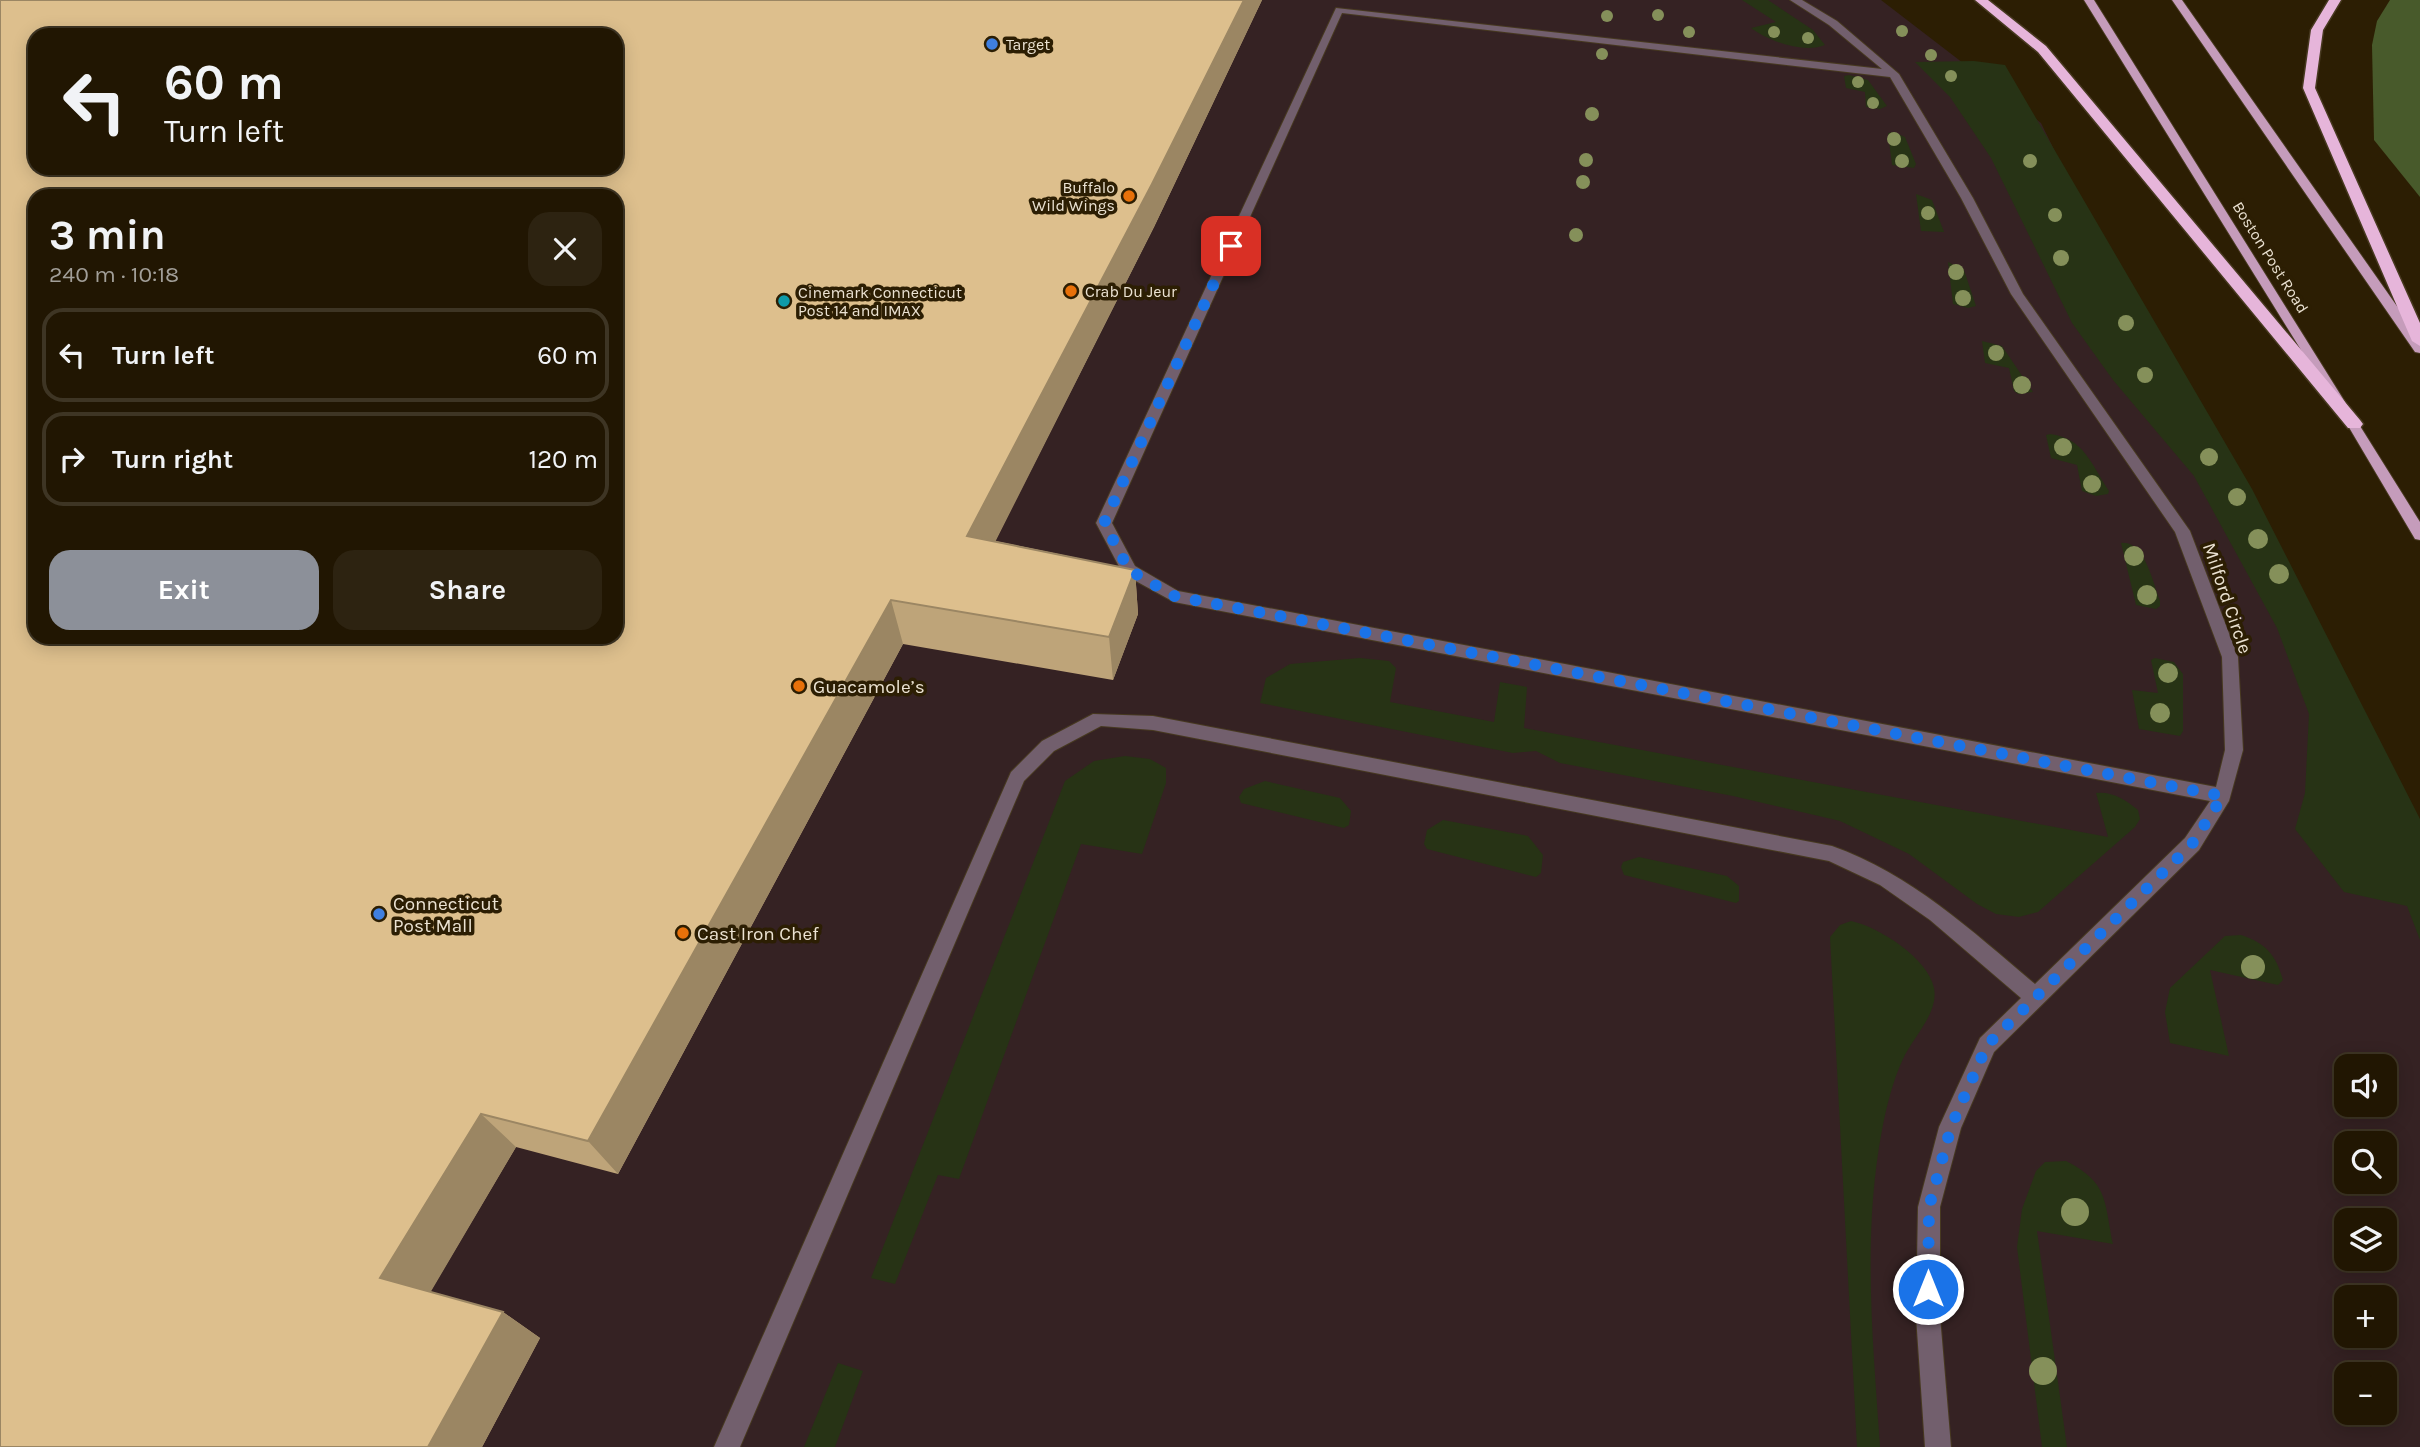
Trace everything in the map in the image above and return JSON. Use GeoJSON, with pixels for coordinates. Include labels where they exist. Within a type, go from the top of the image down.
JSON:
{"type":"FeatureCollection","features":[{"type":"Feature","properties":{"kind":"highway"},"geometry":{"type":"LineString","coordinates":[[1981,0],[2042,49],[2354,424]]}},
{"type":"Feature","properties":{"kind":"highway"},"geometry":{"type":"LineString","coordinates":[[2335,0],[2318,27],[2310,56],[2309,88],[2420,341]]}},
{"type":"Feature","properties":{"kind":"main road","name":"Boston Post Road"},"geometry":{"type":"LineString","coordinates":[[2089,0],[2354,424],[2420,535]]}},
{"type":"Feature","properties":{"kind":"main road"},"geometry":{"type":"LineString","coordinates":[[2177,0],[2420,348]]}},
{"type":"Feature","properties":{"kind":"street","name":"Milford Circle"},"geometry":{"type":"LineString","coordinates":[[1795,0],[1833,23],[1894,74],[1967,198],[2017,295],[2182,531],[2230,657],[2234,750],[2223,796],[2192,844],[1987,1045],[1951,1127],[1929,1207],[1928,1316],[1938,1447]]}},
{"type":"Feature","properties":{"kind":"street"},"geometry":{"type":"LineString","coordinates":[[1894,74],[1341,5],[1104,523],[1129,570],[1174,596],[2223,796]]}},
{"type":"Feature","properties":{"kind":"street"},"geometry":{"type":"LineString","coordinates":[[727,1447],[1017,777],[1048,746],[1099,719],[1153,723],[1832,854],[1887,879],[1937,914],[2034,996]]}},
{"type":"Feature","properties":{"kind":"shaded area"},"geometry":{"type":"Polygon","coordinates":[[[32,0],[1881,0],[2041,123],[2420,897],[2420,1447],[0,1447],[28,175],[623,175],[623,28],[31,28],[32,0]]]}},
{"type":"Feature","properties":{"kind":"green space"},"geometry":{"type":"Polygon","coordinates":[[[1742,0],[1768,0],[1813,30],[1825,45],[1797,47],[1758,33],[1751,28],[1776,22],[1742,0]]]}},
{"type":"Feature","properties":{"kind":"green space"},"geometry":{"type":"Polygon","coordinates":[[[2390,0],[2420,0],[2420,197],[2374,140],[2372,45],[2377,21],[2390,0]]]}},
{"type":"Feature","properties":{"kind":"green space"},"geometry":{"type":"Polygon","coordinates":[[[1974,61],[2005,65],[2252,489],[2420,819],[2420,940],[2407,906],[2344,892],[2295,829],[2305,793],[2309,714],[2277,628],[2194,476],[2113,380],[2072,323],[1991,158],[1950,97],[1915,62],[1974,61]]]}},
{"type":"Feature","properties":{"kind":"green space"},"geometry":{"type":"Polygon","coordinates":[[[1844,76],[1868,80],[1887,106],[1880,109],[1866,107],[1865,92],[1846,88],[1844,76]]]}},
{"type":"Feature","properties":{"kind":"green space"},"geometry":{"type":"Polygon","coordinates":[[[1894,132],[1905,137],[1916,164],[1914,168],[1892,165],[1888,133],[1894,132]]]}},
{"type":"Feature","properties":{"kind":"green space"},"geometry":{"type":"Polygon","coordinates":[[[1916,194],[1932,200],[1944,232],[1921,231],[1916,194]]]}},
{"type":"Feature","properties":{"kind":"green space"},"geometry":{"type":"Polygon","coordinates":[[[1948,262],[1964,270],[1976,306],[1968,308],[1953,304],[1948,262]]]}},
{"type":"Feature","properties":{"kind":"green space"},"geometry":{"type":"Polygon","coordinates":[[[1982,341],[2002,346],[2033,392],[2018,394],[2014,391],[2009,368],[1985,363],[1982,341]]]}},
{"type":"Feature","properties":{"kind":"green space"},"geometry":{"type":"Polygon","coordinates":[[[2046,435],[2062,436],[2079,447],[2109,491],[2108,494],[2096,496],[2082,491],[2077,465],[2051,458],[2046,435]]]}},
{"type":"Feature","properties":{"kind":"green space"},"geometry":{"type":"Polygon","coordinates":[[[2121,543],[2136,548],[2147,564],[2160,601],[2160,606],[2156,609],[2136,605],[2121,543]]]}},
{"type":"Feature","properties":{"kind":"green space"},"geometry":{"type":"Polygon","coordinates":[[[1360,658],[1389,661],[1396,668],[1390,702],[1494,722],[1500,682],[1527,687],[1524,728],[2108,837],[2096,793],[2108,793],[2124,800],[2138,810],[2140,819],[2135,827],[2038,912],[2019,917],[1996,914],[1977,904],[1909,854],[1840,821],[1733,796],[1560,763],[1536,751],[1513,753],[1260,703],[1266,678],[1290,664],[1360,658]]]}},
{"type":"Feature","properties":{"kind":"green space"},"geometry":{"type":"Polygon","coordinates":[[[2155,658],[2174,662],[2183,674],[2183,731],[2180,736],[2139,729],[2132,690],[2158,693],[2151,660],[2155,658]]]}},
{"type":"Feature","properties":{"kind":"green space"},"geometry":{"type":"Polygon","coordinates":[[[1125,756],[1150,759],[1166,768],[1166,783],[1142,854],[1081,844],[959,1179],[938,1175],[895,1284],[871,1278],[1065,781],[1094,761],[1125,756]]]}},
{"type":"Feature","properties":{"kind":"green space"},"geometry":{"type":"Polygon","coordinates":[[[1265,781],[1340,798],[1351,811],[1349,825],[1344,828],[1241,803],[1239,797],[1244,789],[1265,781]]]}},
{"type":"Feature","properties":{"kind":"green space"},"geometry":{"type":"Polygon","coordinates":[[[1443,820],[1528,836],[1543,855],[1541,873],[1536,877],[1427,849],[1424,844],[1427,830],[1443,820]]]}},
{"type":"Feature","properties":{"kind":"green space"},"geometry":{"type":"Polygon","coordinates":[[[1639,857],[1727,876],[1739,886],[1739,901],[1736,903],[1624,875],[1621,867],[1623,862],[1639,857]]]}},
{"type":"Feature","properties":{"kind":"green space"},"geometry":{"type":"Polygon","coordinates":[[[1851,921],[1875,930],[1901,945],[1930,977],[1935,997],[1929,1016],[1903,1059],[1893,1085],[1876,1170],[1872,1209],[1871,1289],[1880,1447],[1857,1447],[1830,937],[1840,925],[1851,921]]]}},
{"type":"Feature","properties":{"kind":"green space"},"geometry":{"type":"Polygon","coordinates":[[[2241,935],[2269,951],[2283,980],[2278,985],[2210,970],[2229,1056],[2170,1043],[2165,1012],[2170,988],[2225,936],[2241,935]]]}},
{"type":"Feature","properties":{"kind":"green space"},"geometry":{"type":"Polygon","coordinates":[[[2066,1161],[2090,1177],[2097,1186],[2106,1205],[2113,1244],[2037,1231],[2067,1447],[2042,1447],[2017,1247],[2022,1209],[2036,1171],[2045,1162],[2066,1161]]]}},
{"type":"Feature","properties":{"kind":"green space"},"geometry":{"type":"Polygon","coordinates":[[[838,1363],[863,1371],[835,1447],[804,1447],[838,1363]]]}},
{"type":"Feature","properties":{"kind":"building","name":"Connecticut Post Mall"},"geometry":{"type":"Polygon","coordinates":[[[0,0],[1244,0],[1152,184],[967,536],[1135,570],[1109,637],[891,600],[588,1141],[481,1114],[380,1278],[503,1312],[428,1447],[0,1447],[0,0]]]}},
{"type":"Feature","properties":{"kind":"place","name":"Target"},"geometry":{"type":"Point","coordinates":[992,44]}},
{"type":"Feature","properties":{"kind":"place","name":"Buffalo Wild Wings"},"geometry":{"type":"Point","coordinates":[1129,196]}},
{"type":"Feature","properties":{"kind":"place","name":"Crab Du Jeur"},"geometry":{"type":"Point","coordinates":[1071,291]}},
{"type":"Feature","properties":{"kind":"place","name":"Cinemark Connecticut Post 14 and IMAX"},"geometry":{"type":"Point","coordinates":[784,301]}},
{"type":"Feature","properties":{"kind":"place","name":"Guacamole’s"},"geometry":{"type":"Point","coordinates":[799,686]}},
{"type":"Feature","properties":{"kind":"place","name":"Connecticut Post Mall"},"geometry":{"type":"Point","coordinates":[379,914]}},
{"type":"Feature","properties":{"kind":"place","name":"Cast Iron Chef"},"geometry":{"type":"Point","coordinates":[683,933]}},
{"type":"Feature","properties":{"kind":"route"},"geometry":{"type":"LineString","coordinates":[[1231,246],[1104,523],[1129,570],[1174,596],[2223,796],[2192,844],[1987,1045],[1951,1127],[1929,1207],[1928,1289]]}}]}
